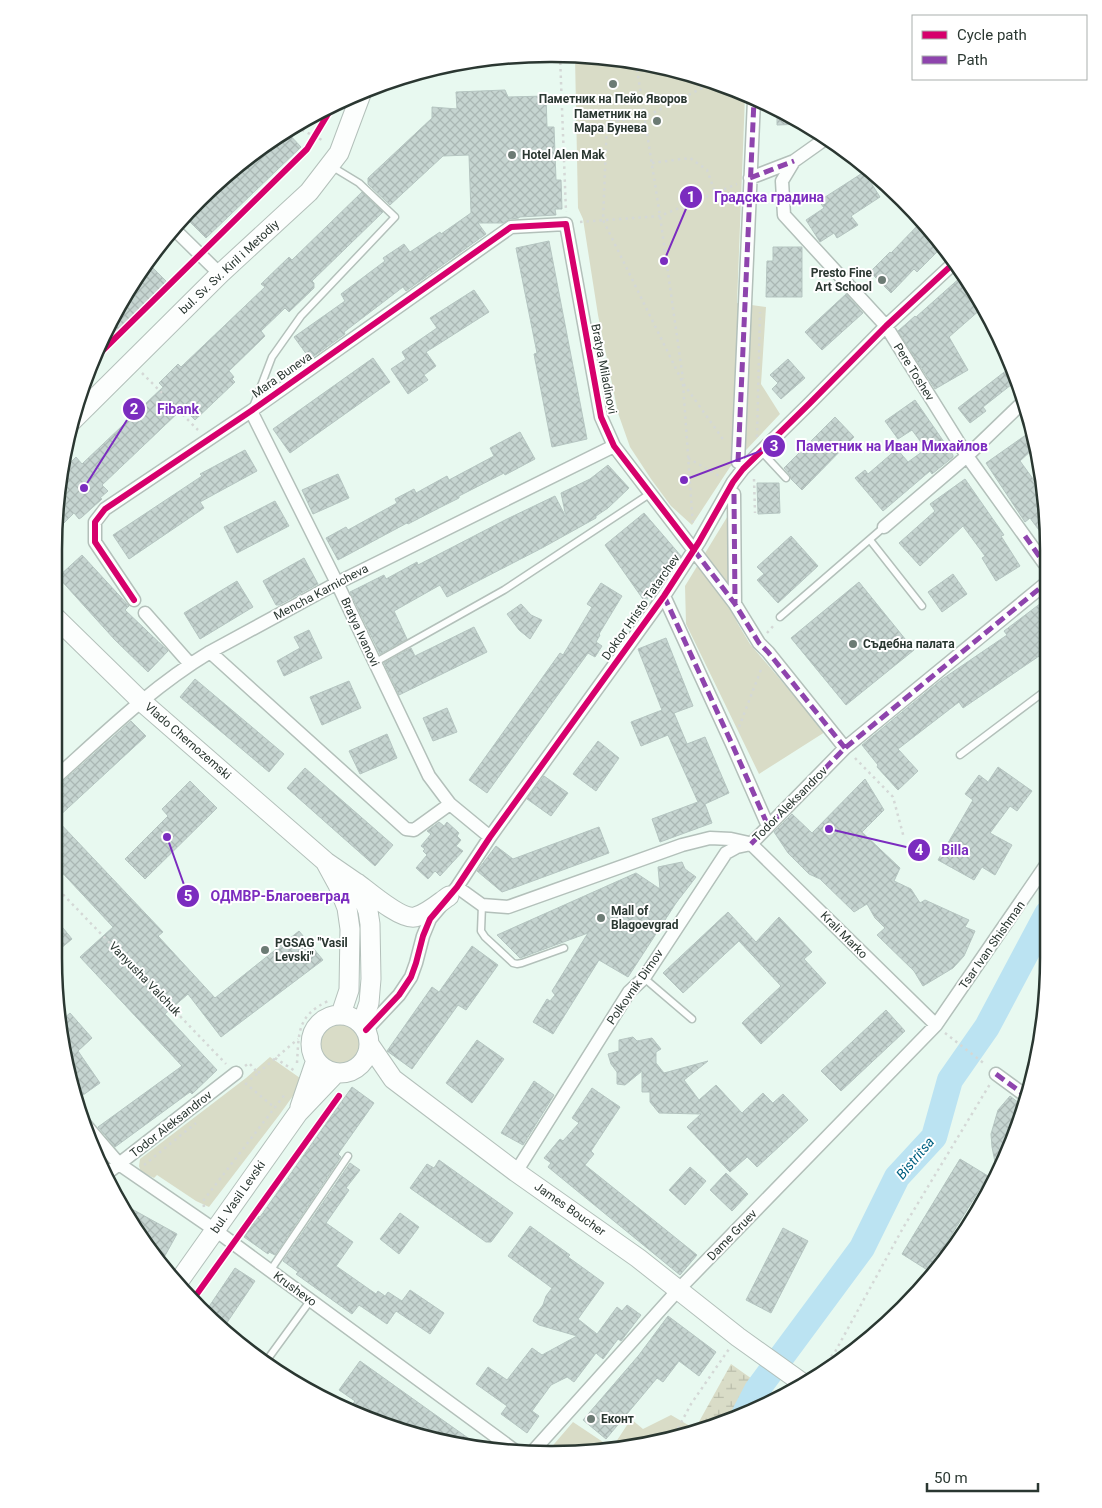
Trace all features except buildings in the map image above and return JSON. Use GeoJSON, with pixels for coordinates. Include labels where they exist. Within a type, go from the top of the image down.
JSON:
{"type":"FeatureCollection","features":[{"type":"Feature","properties":{"kind":"street","name":"bul. Sv. Sv. Kiril i Metodiy"},"geometry":{"type":"LineString","coordinates":[[84,410],[220,274],[309,192],[341,150],[358,103]]}},
{"type":"Feature","properties":{"kind":"street"},"geometry":{"type":"LineString","coordinates":[[741,466],[754,107]]}},
{"type":"Feature","properties":{"kind":"street"},"geometry":{"type":"LineString","coordinates":[[750,178],[794,161],[819,143]]}},
{"type":"Feature","properties":{"kind":"street","name":"Pere Toshev"},"geometry":{"type":"LineString","coordinates":[[794,161],[782,181],[784,215],[886,326],[966,456],[1040,557]]}},
{"type":"Feature","properties":{"kind":"street","name":"Mara Buneva"},"geometry":{"type":"LineString","coordinates":[[134,600],[95,542],[95,522],[105,510],[251,411],[511,227],[566,224]]}},
{"type":"Feature","properties":{"kind":"street","name":"Bratya Miladinovi"},"geometry":{"type":"LineString","coordinates":[[566,224],[601,417],[614,446],[694,550]]}},
{"type":"Feature","properties":{"kind":"street"},"geometry":{"type":"LineString","coordinates":[[179,234],[220,274]]}},
{"type":"Feature","properties":{"kind":"street","name":"Doktor Hristo Tatarchev"},"geometry":{"type":"LineString","coordinates":[[453,891],[664,596],[694,550],[741,466],[757,456],[886,326],[949,269]]}},
{"type":"Feature","properties":{"kind":"street"},"geometry":{"type":"LineString","coordinates":[[884,528],[966,456],[1018,407]]}},
{"type":"Feature","properties":{"kind":"street","name":"Bratya Ivanovi"},"geometry":{"type":"LineString","coordinates":[[251,411],[429,776],[450,804],[490,837]]}},
{"type":"Feature","properties":{"kind":"street","name":"Mencha Karnicheva"},"geometry":{"type":"LineString","coordinates":[[62,772],[141,700],[190,664],[210,652],[336,583],[614,446]]}},
{"type":"Feature","properties":{"kind":"street"},"geometry":{"type":"LineString","coordinates":[[734,494],[735,604]]}},
{"type":"Feature","properties":{"kind":"street"},"geometry":{"type":"LineString","coordinates":[[694,550],[735,604],[764,647],[845,748]]}},
{"type":"Feature","properties":{"kind":"street","name":"Todor Aleksandrov"},"geometry":{"type":"LineString","coordinates":[[482,905],[508,907],[682,845],[710,838],[731,839],[752,844],[845,748],[1040,588]]}},
{"type":"Feature","properties":{"kind":"street"},"geometry":{"type":"LineString","coordinates":[[664,596],[768,826]]}},
{"type":"Feature","properties":{"kind":"street"},"geometry":{"type":"LineString","coordinates":[[145,613],[190,664]]}},
{"type":"Feature","properties":{"kind":"street","name":"Vlado Chernozemski"},"geometry":{"type":"LineString","coordinates":[[62,624],[141,700],[326,862]]}},
{"type":"Feature","properties":{"kind":"street"},"geometry":{"type":"LineString","coordinates":[[210,652],[406,829],[414,830],[450,804]]}},
{"type":"Feature","properties":{"kind":"street","name":"Polkovnik Dimov"},"geometry":{"type":"LineString","coordinates":[[516,1172],[629,992],[644,978],[726,853],[752,844]]}},
{"type":"Feature","properties":{"kind":"street","name":"Krali Marko"},"geometry":{"type":"LineString","coordinates":[[752,844],[936,1026]]}},
{"type":"Feature","properties":{"kind":"street"},"geometry":{"type":"LineString","coordinates":[[326,862],[394,910],[410,918],[420,916],[453,891]]}},
{"type":"Feature","properties":{"kind":"street"},"geometry":{"type":"LineString","coordinates":[[326,862],[347,908],[350,929],[349,990],[332,1015],[324,1019],[312,1034],[310,1042],[312,1052],[321,1066],[328,1070],[393,1079]]}},
{"type":"Feature","properties":{"kind":"street","name":"Tsar Ivan Shishman"},"geometry":{"type":"LineString","coordinates":[[936,1026],[1040,874]]}},
{"type":"Feature","properties":{"kind":"street"},"geometry":{"type":"LineString","coordinates":[[344,1071],[359,1065],[365,1059],[368,1052],[366,1033],[370,990],[370,924],[365,901],[355,882]]}},
{"type":"Feature","properties":{"kind":"street"},"geometry":{"type":"LineString","coordinates":[[453,891],[482,905]]}},
{"type":"Feature","properties":{"kind":"street"},"geometry":{"type":"LineString","coordinates":[[366,1033],[399,995],[411,977],[430,919],[453,891]]}},
{"type":"Feature","properties":{"kind":"street"},"geometry":{"type":"LineString","coordinates":[[337,1007],[366,1033],[393,1079]]}},
{"type":"Feature","properties":{"kind":"street","name":"Dame Gruev"},"geometry":{"type":"LineString","coordinates":[[538,1445],[679,1289],[936,1026]]}},
{"type":"Feature","properties":{"kind":"street","name":"bul. Vasil Levski"},"geometry":{"type":"LineString","coordinates":[[298,1113],[316,1060]]}},
{"type":"Feature","properties":{"kind":"street","name":"bul. Vasil Levski"},"geometry":{"type":"LineString","coordinates":[[182,1276],[298,1113],[344,1071]]}},
{"type":"Feature","properties":{"kind":"street","name":"Todor Aleksandrov"},"geometry":{"type":"LineString","coordinates":[[112,1170],[236,1073]]}},
{"type":"Feature","properties":{"kind":"street"},"geometry":{"type":"LineString","coordinates":[[996,1074],[1020,1092]]}},
{"type":"Feature","properties":{"kind":"street","name":"James Boucher"},"geometry":{"type":"LineString","coordinates":[[393,1079],[516,1172],[638,1258],[741,1339],[797,1379]]}},
{"type":"Feature","properties":{"kind":"street","name":"Krushevo"},"geometry":{"type":"LineString","coordinates":[[98,1140],[119,1164],[215,1230],[504,1443]]}},
{"type":"Feature","properties":{"kind":"lane"},"geometry":{"type":"LineString","coordinates":[[251,411],[272,357],[301,316],[395,217],[359,183],[330,166]]}},
{"type":"Feature","properties":{"kind":"lane"},"geometry":{"type":"LineString","coordinates":[[757,456],[786,478]]}},
{"type":"Feature","properties":{"kind":"lane"},"geometry":{"type":"LineString","coordinates":[[374,662],[504,590],[651,493]]}},
{"type":"Feature","properties":{"kind":"lane"},"geometry":{"type":"LineString","coordinates":[[780,617],[884,528]]}},
{"type":"Feature","properties":{"kind":"lane"},"geometry":{"type":"LineString","coordinates":[[870,540],[922,606]]}},
{"type":"Feature","properties":{"kind":"lane"},"geometry":{"type":"LineString","coordinates":[[960,755],[1040,695]]}},
{"type":"Feature","properties":{"kind":"lane"},"geometry":{"type":"LineString","coordinates":[[482,905],[481,931],[513,963],[522,963],[564,948]]}},
{"type":"Feature","properties":{"kind":"lane"},"geometry":{"type":"LineString","coordinates":[[644,978],[692,1019]]}},
{"type":"Feature","properties":{"kind":"lane"},"geometry":{"type":"LineString","coordinates":[[270,1271],[348,1156]]}},
{"type":"Feature","properties":{"kind":"lane"},"geometry":{"type":"LineString","coordinates":[[270,1356],[310,1301]]}},
{"type":"Feature","properties":{"kind":"path"},"geometry":{"type":"LineString","coordinates":[[560,63],[566,224],[660,216],[750,178]]}},
{"type":"Feature","properties":{"kind":"path"},"geometry":{"type":"LineString","coordinates":[[637,71],[683,383],[694,550]]}},
{"type":"Feature","properties":{"kind":"path"},"geometry":{"type":"LineString","coordinates":[[704,87],[645,117],[607,122],[603,220],[683,383],[741,466]]}},
{"type":"Feature","properties":{"kind":"path"},"geometry":{"type":"LineString","coordinates":[[313,140],[319,130]]}},
{"type":"Feature","properties":{"kind":"path"},"geometry":{"type":"LineString","coordinates":[[302,131],[313,140],[324,141]]}},
{"type":"Feature","properties":{"kind":"path"},"geometry":{"type":"LineString","coordinates":[[652,163],[690,158],[707,170],[715,193]]}},
{"type":"Feature","properties":{"kind":"path"},"geometry":{"type":"LineString","coordinates":[[757,456],[760,312]]}},
{"type":"Feature","properties":{"kind":"path"},"geometry":{"type":"LineString","coordinates":[[131,362],[162,393]]}},
{"type":"Feature","properties":{"kind":"path"},"geometry":{"type":"LineString","coordinates":[[178,410],[208,440]]}},
{"type":"Feature","properties":{"kind":"path"},"geometry":{"type":"LineString","coordinates":[[688,458],[716,474]]}},
{"type":"Feature","properties":{"kind":"path"},"geometry":{"type":"LineString","coordinates":[[754,478],[755,513]]}},
{"type":"Feature","properties":{"kind":"path"},"geometry":{"type":"LineString","coordinates":[[732,744],[764,647],[780,617]]}},
{"type":"Feature","properties":{"kind":"path"},"geometry":{"type":"LineString","coordinates":[[845,748],[893,797],[904,838]]}},
{"type":"Feature","properties":{"kind":"path"},"geometry":{"type":"LineString","coordinates":[[275,1058],[296,1072],[298,1039],[303,1020],[322,1004],[337,1007]]}},
{"type":"Feature","properties":{"kind":"path"},"geometry":{"type":"LineString","coordinates":[[830,1358],[903,1228],[996,1074],[936,1026]]}},
{"type":"Feature","properties":{"kind":"path"},"geometry":{"type":"LineString","coordinates":[[258,1073],[298,1039]]}},
{"type":"Feature","properties":{"kind":"path"},"geometry":{"type":"LineString","coordinates":[[245,1083],[275,1108]]}},
{"type":"Feature","properties":{"kind":"path"},"geometry":{"type":"LineString","coordinates":[[209,1211],[204,1207],[203,1202],[286,1092]]}},
{"type":"Feature","properties":{"kind":"path"},"geometry":{"type":"LineString","coordinates":[[678,1429],[691,1404],[741,1339]]}},
{"type":"Feature","properties":{"kind":"green space"},"geometry":{"type":"Polygon","coordinates":[[[575,64],[615,67],[677,79],[708,88],[745,103],[737,303],[766,307],[761,384],[780,414],[730,467],[692,525],[671,506],[630,447],[618,413],[598,315],[583,219],[578,208],[575,64]]]}},
{"type":"Feature","properties":{"kind":"green space"},"geometry":{"type":"Polygon","coordinates":[[[729,514],[729,605],[750,644],[825,732],[759,774],[686,624],[685,586],[729,514]]]}},
{"type":"Feature","properties":{"kind":"green space"},"geometry":{"type":"Polygon","coordinates":[[[335,1020],[345,1020],[357,1027],[364,1039],[364,1049],[357,1061],[345,1068],[335,1068],[327,1064],[320,1057],[316,1049],[316,1039],[320,1031],[327,1024],[335,1020]]]}},
{"type":"Feature","properties":{"kind":"green space"},"geometry":{"type":"Polygon","coordinates":[[[270,1057],[300,1078],[295,1093],[209,1207],[196,1201],[157,1175],[154,1178],[141,1172],[139,1166],[140,1159],[246,1078],[270,1057]]]}},
{"type":"Feature","properties":{"kind":"green space"},"geometry":{"type":"Polygon","coordinates":[[[731,1364],[771,1393],[738,1408],[698,1423],[731,1364]]]}},
{"type":"Feature","properties":{"kind":"green space"},"geometry":{"type":"Polygon","coordinates":[[[671,1415],[689,1426],[617,1441],[631,1419],[643,1429],[671,1415]]]}},
{"type":"Feature","properties":{"kind":"green space"},"geometry":{"type":"Polygon","coordinates":[[[573,1422],[603,1442],[553,1446],[573,1422]]]}},
{"type":"Feature","properties":{"kind":"waterway","name":"Bistritsa"},"geometry":{"type":"LineString","coordinates":[[751,1402],[757,1390],[862,1248],[897,1177],[934,1137],[950,1080],[987,1027],[1040,927]]}},
{"type":"Feature","properties":{"kind":"marked path"},"geometry":{"type":"LineString","coordinates":[[738,462],[754,107]]}},
{"type":"Feature","properties":{"kind":"marked path"},"geometry":{"type":"LineString","coordinates":[[750,178],[794,161]]}},
{"type":"Feature","properties":{"kind":"marked path"},"geometry":{"type":"LineString","coordinates":[[734,494],[735,604]]}},
{"type":"Feature","properties":{"kind":"marked path"},"geometry":{"type":"LineString","coordinates":[[1025,536],[1040,557]]}},
{"type":"Feature","properties":{"kind":"marked path"},"geometry":{"type":"LineString","coordinates":[[694,550],[735,604],[759,643],[845,748]]}},
{"type":"Feature","properties":{"kind":"marked path"},"geometry":{"type":"LineString","coordinates":[[751,844],[845,748],[1040,588]]}},
{"type":"Feature","properties":{"kind":"marked path"},"geometry":{"type":"LineString","coordinates":[[664,596],[768,826]]}},
{"type":"Feature","properties":{"kind":"marked path"},"geometry":{"type":"LineString","coordinates":[[996,1074],[1020,1092]]}},
{"type":"Feature","properties":{"kind":"cycle path"},"geometry":{"type":"LineString","coordinates":[[109,344],[307,149],[326,118]]}},
{"type":"Feature","properties":{"kind":"cycle path"},"geometry":{"type":"LineString","coordinates":[[134,600],[95,542],[95,522],[105,509],[251,411],[511,227],[566,224],[601,417],[614,446],[694,550]]}},
{"type":"Feature","properties":{"kind":"cycle path"},"geometry":{"type":"LineString","coordinates":[[366,1030],[399,995],[411,977],[430,919],[457,887],[490,837],[664,596],[699,542],[733,482],[743,469],[886,326],[949,268]]}},
{"type":"Feature","properties":{"kind":"cycle path"},"geometry":{"type":"LineString","coordinates":[[198,1293],[339,1096]]}},
{"type":"Feature","properties":{"kind":"place","name":"Паметник на Пейо Яворов"},"geometry":{"type":"Point","coordinates":[613,84]}},
{"type":"Feature","properties":{"kind":"place","name":"Паметник на Мара Бунева"},"geometry":{"type":"Point","coordinates":[657,121]}},
{"type":"Feature","properties":{"kind":"place","name":"Hotel Alen Mak"},"geometry":{"type":"Point","coordinates":[512,155]}},
{"type":"Feature","properties":{"kind":"place","name":"Градска градина"},"geometry":{"type":"Point","coordinates":[664,261]}},
{"type":"Feature","properties":{"kind":"place","name":"Presto Fine Art School"},"geometry":{"type":"Point","coordinates":[882,280]}},
{"type":"Feature","properties":{"kind":"place","name":"Паметник на Иван Михайлов"},"geometry":{"type":"Point","coordinates":[684,480]}},
{"type":"Feature","properties":{"kind":"place","name":"Fibank"},"geometry":{"type":"Point","coordinates":[84,488]}},
{"type":"Feature","properties":{"kind":"place","name":"Съдебна палата"},"geometry":{"type":"Point","coordinates":[853,644]}},
{"type":"Feature","properties":{"kind":"place","name":"Billa"},"geometry":{"type":"Point","coordinates":[829,829]}},
{"type":"Feature","properties":{"kind":"place","name":"ОДМВР-Благоевград"},"geometry":{"type":"Point","coordinates":[167,837]}},
{"type":"Feature","properties":{"kind":"place","name":"Mall of Blagoevgrad"},"geometry":{"type":"Point","coordinates":[601,918]}},
{"type":"Feature","properties":{"kind":"place","name":"PGSAG \"Vasil Levski\""},"geometry":{"type":"Point","coordinates":[265,950]}},
{"type":"Feature","properties":{"kind":"place","name":"Еконт"},"geometry":{"type":"Point","coordinates":[591,1419]}}]}
